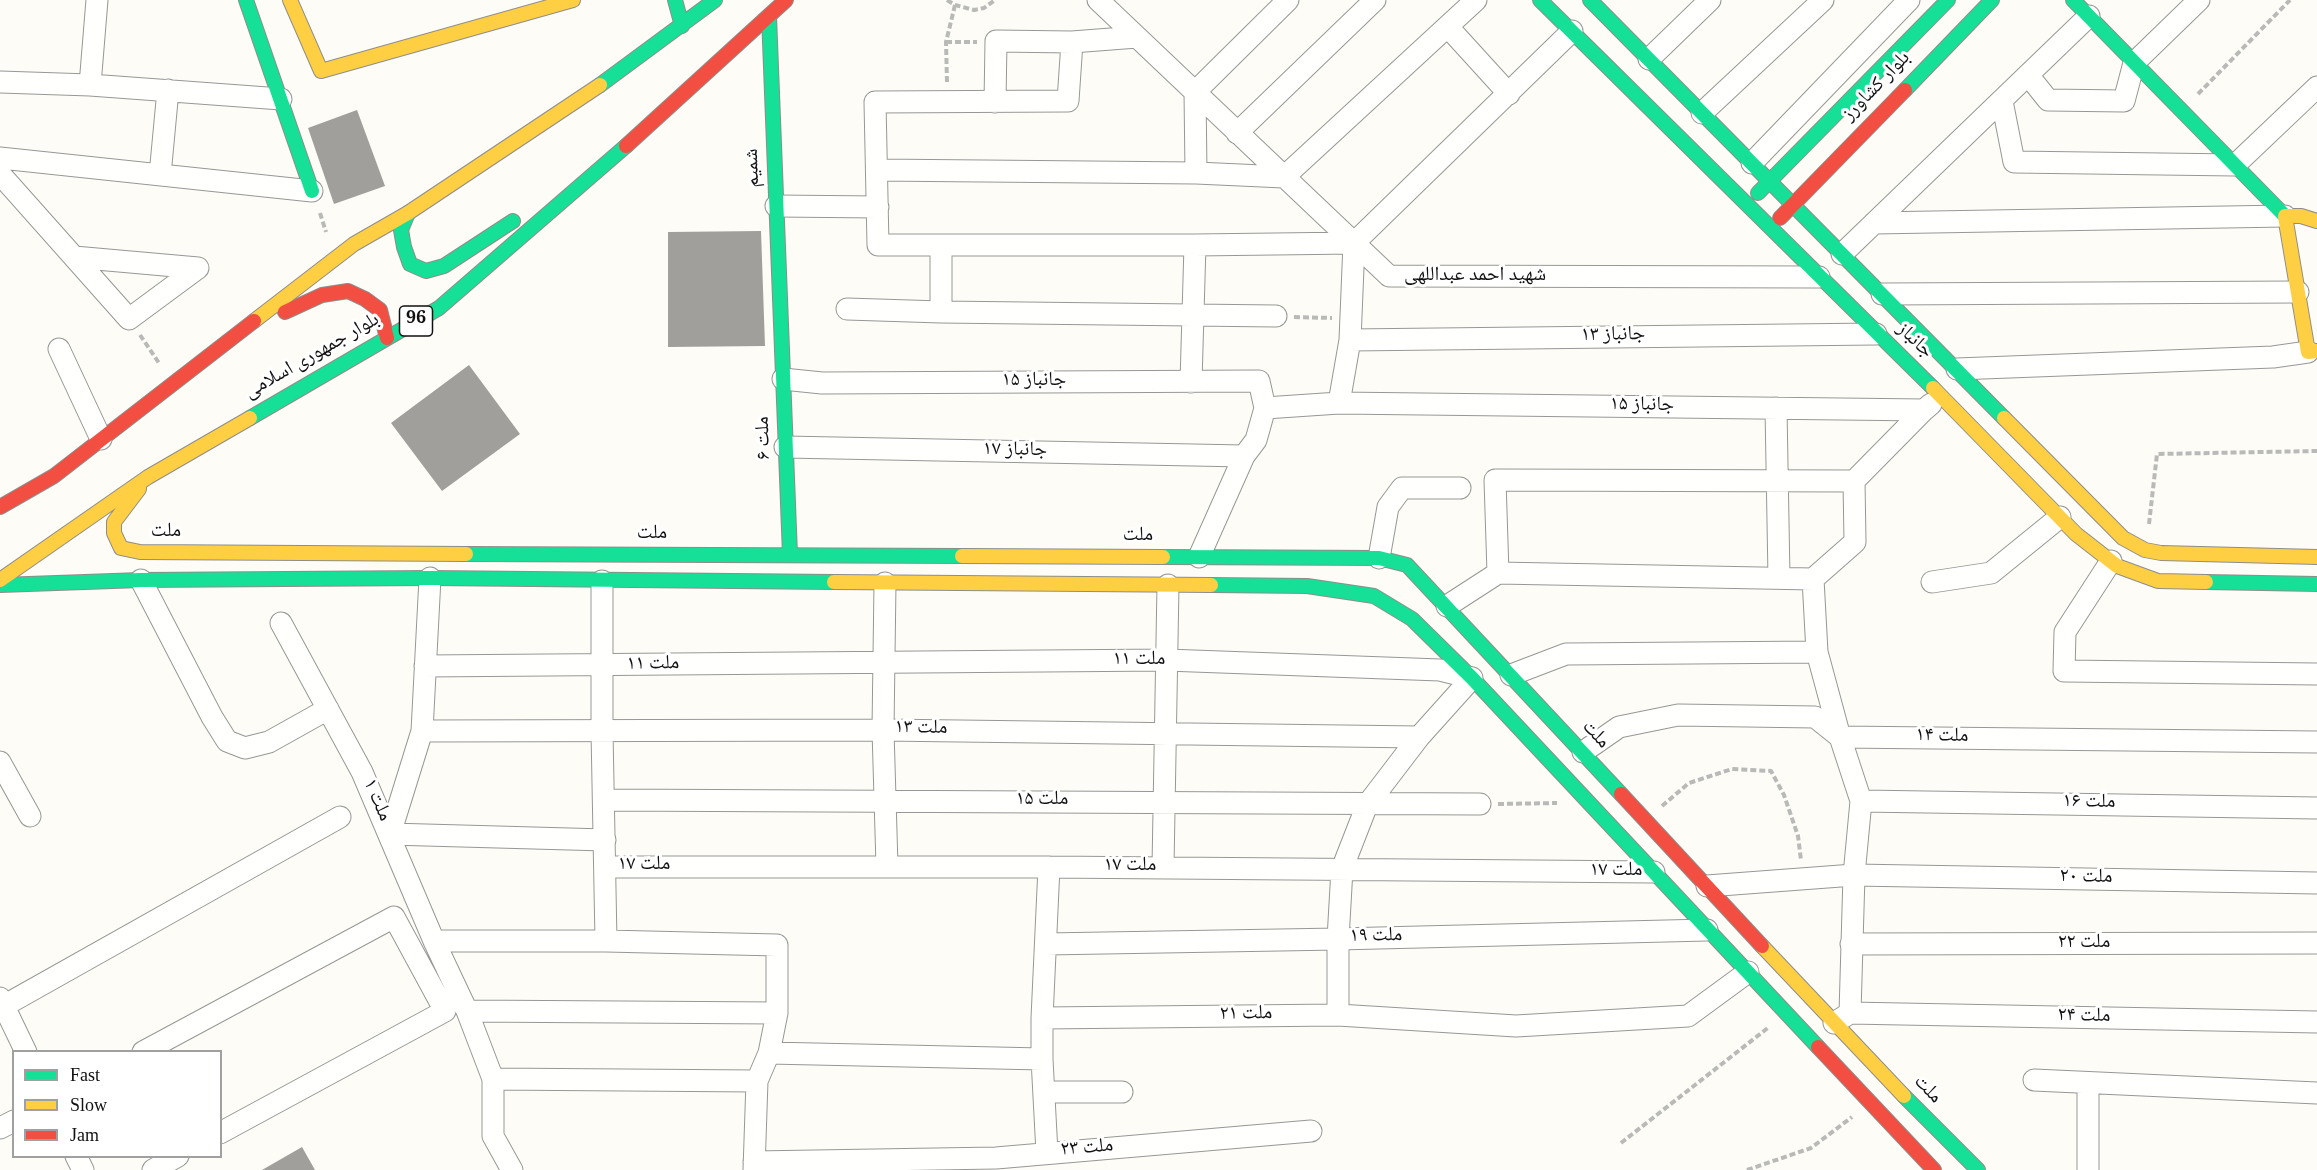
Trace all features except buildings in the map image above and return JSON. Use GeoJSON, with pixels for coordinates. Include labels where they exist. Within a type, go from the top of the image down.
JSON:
{"type":"FeatureCollection","features":[{"type":"Feature","properties":{"kind":"main road"},"geometry":{"type":"LineString","coordinates":[[246,0],[312,190]]}},
{"type":"Feature","properties":{"kind":"main road"},"geometry":{"type":"LineString","coordinates":[[290,0],[321,71],[573,0]]}},
{"type":"Feature","properties":{"kind":"main road"},"geometry":{"type":"LineString","coordinates":[[675,0],[682,26]]}},
{"type":"Feature","properties":{"kind":"main road"},"geometry":{"type":"LineString","coordinates":[[0,507],[54,476],[354,244],[408,213],[586,95],[715,0]]}},
{"type":"Feature","properties":{"kind":"main road","name":"بلوار جمهوری اسلامی"},"geometry":{"type":"LineString","coordinates":[[0,580],[148,477],[439,309],[786,0]]}},
{"type":"Feature","properties":{"kind":"main road","name":"جانباز"},"geometry":{"type":"LineString","coordinates":[[1540,0],[1941,396],[2060,517],[2086,523],[2145,550],[2161,553],[2317,557]]}},
{"type":"Feature","properties":{"kind":"main road","name":"جانباز"},"geometry":{"type":"LineString","coordinates":[[1590,0],[1957,369],[2086,523],[2111,561],[2117,566],[2158,581],[2317,584]]}},
{"type":"Feature","properties":{"kind":"main road","name":"بلوار کشاورز"},"geometry":{"type":"LineString","coordinates":[[1747,205],[1948,0]]}},
{"type":"Feature","properties":{"kind":"main road","name":"بلوار کشاورز"},"geometry":{"type":"LineString","coordinates":[[1771,229],[1792,203],[1992,0]]}},
{"type":"Feature","properties":{"kind":"main road"},"geometry":{"type":"LineString","coordinates":[[2073,0],[2285,216],[2298,292],[2313,352]]}},
{"type":"Feature","properties":{"kind":"main road","name":"شمیم"},"geometry":{"type":"LineString","coordinates":[[769,16],[781,320]]}},
{"type":"Feature","properties":{"kind":"main road"},"geometry":{"type":"LineString","coordinates":[[408,213],[401,230],[410,264],[426,271],[444,266],[614,155]]}},
{"type":"Feature","properties":{"kind":"main road"},"geometry":{"type":"LineString","coordinates":[[2285,216],[2301,216],[2317,221]]}},
{"type":"Feature","properties":{"kind":"main road"},"geometry":{"type":"LineString","coordinates":[[236,334],[322,295],[348,291],[365,299],[380,310],[387,338]]}},
{"type":"Feature","properties":{"kind":"main road","name":"ملت ۶"},"geometry":{"type":"LineString","coordinates":[[781,320],[790,555]]}},
{"type":"Feature","properties":{"kind":"main road","name":"ملت"},"geometry":{"type":"LineString","coordinates":[[148,477],[114,522],[114,533],[121,548],[140,552],[1379,558],[1407,565],[1447,606],[1484,668],[1589,802],[1785,1014],[1934,1170]]}},
{"type":"Feature","properties":{"kind":"main road"},"geometry":{"type":"LineString","coordinates":[[140,552],[138,566],[141,580]]}},
{"type":"Feature","properties":{"kind":"main road","name":"ملت"},"geometry":{"type":"LineString","coordinates":[[0,585],[141,580],[430,578],[1307,586],[1374,596],[1484,668],[1511,675],[1707,886],[1842,1018],[1938,1132],[1978,1170]]}},
{"type":"Feature","properties":{"kind":"main road"},"geometry":{"type":"LineString","coordinates":[[1814,1043],[1842,1018]]}},
{"type":"Feature","properties":{"kind":"street"},"geometry":{"type":"LineString","coordinates":[[90,85],[97,0]]}},
{"type":"Feature","properties":{"kind":"street","name":"شهید احمد عبداللهی"},"geometry":{"type":"LineString","coordinates":[[1098,0],[1389,276],[1819,277]]}},
{"type":"Feature","properties":{"kind":"street"},"geometry":{"type":"LineString","coordinates":[[1196,173],[1195,92],[1288,0]]}},
{"type":"Feature","properties":{"kind":"street"},"geometry":{"type":"LineString","coordinates":[[1238,133],[1375,0]]}},
{"type":"Feature","properties":{"kind":"street"},"geometry":{"type":"LineString","coordinates":[[877,170],[1196,173],[1284,177],[1476,0]]}},
{"type":"Feature","properties":{"kind":"street"},"geometry":{"type":"LineString","coordinates":[[1649,59],[1710,0]]}},
{"type":"Feature","properties":{"kind":"street"},"geometry":{"type":"LineString","coordinates":[[1702,113],[1823,0]]}},
{"type":"Feature","properties":{"kind":"street"},"geometry":{"type":"LineString","coordinates":[[1752,163],[1909,0]]}},
{"type":"Feature","properties":{"kind":"street"},"geometry":{"type":"LineString","coordinates":[[2028,75],[2048,100],[2124,100],[2134,63],[2199,0]]}},
{"type":"Feature","properties":{"kind":"street"},"geometry":{"type":"LineString","coordinates":[[1842,254],[2089,16]]}},
{"type":"Feature","properties":{"kind":"street"},"geometry":{"type":"LineString","coordinates":[[1448,27],[1509,94]]}},
{"type":"Feature","properties":{"kind":"street"},"geometry":{"type":"LineString","coordinates":[[1072,42],[1068,101],[875,102],[878,245],[1354,243],[1572,31]]}},
{"type":"Feature","properties":{"kind":"street"},"geometry":{"type":"LineString","coordinates":[[995,102],[996,42],[1072,42],[1137,37]]}},
{"type":"Feature","properties":{"kind":"street"},"geometry":{"type":"LineString","coordinates":[[0,82],[90,85],[281,99]]}},
{"type":"Feature","properties":{"kind":"street"},"geometry":{"type":"LineString","coordinates":[[2001,101],[2014,162],[2235,165],[2317,87]]}},
{"type":"Feature","properties":{"kind":"street"},"geometry":{"type":"LineString","coordinates":[[160,175],[168,90]]}},
{"type":"Feature","properties":{"kind":"street"},"geometry":{"type":"LineString","coordinates":[[0,158],[312,190]]}},
{"type":"Feature","properties":{"kind":"street"},"geometry":{"type":"LineString","coordinates":[[0,174],[129,319],[198,268],[74,257]]}},
{"type":"Feature","properties":{"kind":"street"},"geometry":{"type":"LineString","coordinates":[[776,206],[878,207]]}},
{"type":"Feature","properties":{"kind":"street"},"geometry":{"type":"LineString","coordinates":[[1874,223],[2285,216]]}},
{"type":"Feature","properties":{"kind":"street"},"geometry":{"type":"LineString","coordinates":[[1339,403],[1350,340],[1354,243]]}},
{"type":"Feature","properties":{"kind":"street"},"geometry":{"type":"LineString","coordinates":[[941,245],[941,312]]}},
{"type":"Feature","properties":{"kind":"street"},"geometry":{"type":"LineString","coordinates":[[1191,382],[1195,245]]}},
{"type":"Feature","properties":{"kind":"street"},"geometry":{"type":"LineString","coordinates":[[1882,294],[2298,292]]}},
{"type":"Feature","properties":{"kind":"street"},"geometry":{"type":"LineString","coordinates":[[847,309],[1276,316]]}},
{"type":"Feature","properties":{"kind":"street","name":"جانباز ۱۳"},"geometry":{"type":"LineString","coordinates":[[1350,340],[1876,334]]}},
{"type":"Feature","properties":{"kind":"street"},"geometry":{"type":"LineString","coordinates":[[58,349],[101,439]]}},
{"type":"Feature","properties":{"kind":"street"},"geometry":{"type":"LineString","coordinates":[[1957,369],[2273,357],[2313,352]]}},
{"type":"Feature","properties":{"kind":"street","name":"جانباز ۱۵"},"geometry":{"type":"LineString","coordinates":[[783,379],[822,383],[1259,381],[1265,408],[1339,403],[1924,410]]}},
{"type":"Feature","properties":{"kind":"street"},"geometry":{"type":"LineString","coordinates":[[1447,606],[1498,573],[1813,579],[1855,542],[1854,482],[1924,410],[1941,396]]}},
{"type":"Feature","properties":{"kind":"street"},"geometry":{"type":"LineString","coordinates":[[1199,557],[1244,456],[1256,440],[1265,408]]}},
{"type":"Feature","properties":{"kind":"street"},"geometry":{"type":"LineString","coordinates":[[1776,408],[1779,578]]}},
{"type":"Feature","properties":{"kind":"street","name":"جانباز ۱۷"},"geometry":{"type":"LineString","coordinates":[[785,447],[1244,456]]}},
{"type":"Feature","properties":{"kind":"street"},"geometry":{"type":"LineString","coordinates":[[1498,573],[1495,480],[1854,482]]}},
{"type":"Feature","properties":{"kind":"street"},"geometry":{"type":"LineString","coordinates":[[1379,558],[1388,507],[1402,488],[1460,488]]}},
{"type":"Feature","properties":{"kind":"street"},"geometry":{"type":"LineString","coordinates":[[1932,582],[1990,573],[2060,517]]}},
{"type":"Feature","properties":{"kind":"street"},"geometry":{"type":"LineString","coordinates":[[2111,561],[2065,632],[2064,671],[2317,674]]}},
{"type":"Feature","properties":{"kind":"street"},"geometry":{"type":"LineString","coordinates":[[430,578],[422,731],[390,834],[605,840]]}},
{"type":"Feature","properties":{"kind":"street"},"geometry":{"type":"LineString","coordinates":[[1813,579],[1817,652],[1840,737],[1861,801],[1854,875],[1851,944],[1842,1018]]}},
{"type":"Feature","properties":{"kind":"street"},"geometry":{"type":"LineString","coordinates":[[141,580],[226,741],[245,748],[269,742],[328,709]]}},
{"type":"Feature","properties":{"kind":"street"},"geometry":{"type":"LineString","coordinates":[[602,580],[601,666],[606,941]]}},
{"type":"Feature","properties":{"kind":"street"},"geometry":{"type":"LineString","coordinates":[[885,583],[883,730],[887,866]]}},
{"type":"Feature","properties":{"kind":"street"},"geometry":{"type":"LineString","coordinates":[[1163,867],[1168,585]]}},
{"type":"Feature","properties":{"kind":"street","name":"ملت ۱"},"geometry":{"type":"LineString","coordinates":[[281,622],[362,772],[434,941],[467,1011],[493,1079],[494,1136],[512,1170]]}},
{"type":"Feature","properties":{"kind":"street"},"geometry":{"type":"LineString","coordinates":[[1511,675],[1566,654],[1817,652]]}},
{"type":"Feature","properties":{"kind":"street","name":"ملت ۱۱"},"geometry":{"type":"LineString","coordinates":[[425,666],[1166,660],[1440,670],[1484,668]]}},
{"type":"Feature","properties":{"kind":"street"},"geometry":{"type":"LineString","coordinates":[[1338,1015],[1338,939],[1342,870],[1367,805],[1419,736],[1484,668]]}},
{"type":"Feature","properties":{"kind":"street"},"geometry":{"type":"LineString","coordinates":[[1583,752],[1619,727],[1678,715],[1815,717],[1840,737]]}},
{"type":"Feature","properties":{"kind":"street","name":"ملت ۱۳"},"geometry":{"type":"LineString","coordinates":[[422,731],[883,730],[1419,736]]}},
{"type":"Feature","properties":{"kind":"street","name":"ملت ۱۴"},"geometry":{"type":"LineString","coordinates":[[1840,737],[2317,742]]}},
{"type":"Feature","properties":{"kind":"street"},"geometry":{"type":"LineString","coordinates":[[0,762],[30,816]]}},
{"type":"Feature","properties":{"kind":"street","name":"ملت ۱۵"},"geometry":{"type":"LineString","coordinates":[[604,800],[1480,804]]}},
{"type":"Feature","properties":{"kind":"street","name":"ملت ۱۶"},"geometry":{"type":"LineString","coordinates":[[1861,801],[2317,808]]}},
{"type":"Feature","properties":{"kind":"street"},"geometry":{"type":"LineString","coordinates":[[25,1050],[1,1004],[340,817]]}},
{"type":"Feature","properties":{"kind":"street","name":"ملت ۱۷"},"geometry":{"type":"LineString","coordinates":[[605,867],[1163,867],[1654,872]]}},
{"type":"Feature","properties":{"kind":"street"},"geometry":{"type":"LineString","coordinates":[[1047,1153],[1042,1018],[1049,867]]}},
{"type":"Feature","properties":{"kind":"street","name":"ملت ۲۰"},"geometry":{"type":"LineString","coordinates":[[1707,886],[1854,875],[2317,883]]}},
{"type":"Feature","properties":{"kind":"street"},"geometry":{"type":"LineString","coordinates":[[147,1050],[394,917],[445,1011],[222,1132]]}},
{"type":"Feature","properties":{"kind":"street","name":"ملت ۱۹"},"geometry":{"type":"LineString","coordinates":[[1046,944],[1707,930]]}},
{"type":"Feature","properties":{"kind":"street"},"geometry":{"type":"LineString","coordinates":[[434,941],[606,941],[777,945],[777,1013],[769,1053],[757,1081],[754,1166]]}},
{"type":"Feature","properties":{"kind":"street","name":"ملت ۲۲"},"geometry":{"type":"LineString","coordinates":[[1851,944],[2317,944]]}},
{"type":"Feature","properties":{"kind":"street","name":"ملت ۲۱"},"geometry":{"type":"LineString","coordinates":[[1042,1018],[1338,1015],[1516,1026],[1688,1016],[1748,972]]}},
{"type":"Feature","properties":{"kind":"street"},"geometry":{"type":"LineString","coordinates":[[467,1011],[777,1013]]}},
{"type":"Feature","properties":{"kind":"street","name":"ملت ۲۴"},"geometry":{"type":"LineString","coordinates":[[1842,1018],[2317,1022]]}},
{"type":"Feature","properties":{"kind":"street"},"geometry":{"type":"LineString","coordinates":[[769,1053],[1042,1059]]}},
{"type":"Feature","properties":{"kind":"street"},"geometry":{"type":"LineString","coordinates":[[493,1079],[757,1081]]}},
{"type":"Feature","properties":{"kind":"street"},"geometry":{"type":"LineString","coordinates":[[2034,1080],[2317,1093]]}},
{"type":"Feature","properties":{"kind":"street"},"geometry":{"type":"LineString","coordinates":[[2088,1083],[2088,1170]]}},
{"type":"Feature","properties":{"kind":"street"},"geometry":{"type":"LineString","coordinates":[[1044,1092],[1122,1092]]}},
{"type":"Feature","properties":{"kind":"street","name":"ملت ۲۳"},"geometry":{"type":"LineString","coordinates":[[754,1166],[970,1164],[1047,1153],[1311,1131]]}},
{"type":"Feature","properties":{"kind":"street"},"geometry":{"type":"LineString","coordinates":[[153,1170],[174,1158]]}},
{"type":"Feature","properties":{"kind":"path"},"geometry":{"type":"LineString","coordinates":[[947,0],[954,6],[974,10],[984,8],[995,0]]}},
{"type":"Feature","properties":{"kind":"path"},"geometry":{"type":"LineString","coordinates":[[2182,111],[2290,0]]}},
{"type":"Feature","properties":{"kind":"path"},"geometry":{"type":"LineString","coordinates":[[948,103],[946,42],[954,6]]}},
{"type":"Feature","properties":{"kind":"path"},"geometry":{"type":"LineString","coordinates":[[946,42],[996,42]]}},
{"type":"Feature","properties":{"kind":"path"},"geometry":{"type":"LineString","coordinates":[[312,190],[335,258]]}},
{"type":"Feature","properties":{"kind":"path"},"geometry":{"type":"LineString","coordinates":[[1276,316],[1351,319]]}},
{"type":"Feature","properties":{"kind":"path"},"geometry":{"type":"LineString","coordinates":[[129,319],[173,384]]}},
{"type":"Feature","properties":{"kind":"path"},"geometry":{"type":"LineString","coordinates":[[2145,550],[2157,454],[2317,451]]}},
{"type":"Feature","properties":{"kind":"path"},"geometry":{"type":"LineString","coordinates":[[1646,820],[1689,783],[1732,769],[1772,771],[1784,795],[1798,836],[1804,879]]}},
{"type":"Feature","properties":{"kind":"path"},"geometry":{"type":"LineString","coordinates":[[1480,804],[1589,802]]}},
{"type":"Feature","properties":{"kind":"path"},"geometry":{"type":"LineString","coordinates":[[1621,1143],[1785,1014]]}},
{"type":"Feature","properties":{"kind":"path"},"geometry":{"type":"LineString","coordinates":[[1747,1170],[1811,1148],[1870,1104]]}},
{"type":"Feature","properties":{"kind":"traffic: fast"},"geometry":{"type":"LineString","coordinates":[[246,0],[312,191]]}},
{"type":"Feature","properties":{"kind":"traffic: fast"},"geometry":{"type":"LineString","coordinates":[[675,0],[682,26]]}},
{"type":"Feature","properties":{"kind":"traffic: fast"},"geometry":{"type":"LineString","coordinates":[[600,85],[715,0]]}},
{"type":"Feature","properties":{"kind":"traffic: fast"},"geometry":{"type":"LineString","coordinates":[[1540,0],[1933,388]]}},
{"type":"Feature","properties":{"kind":"traffic: fast"},"geometry":{"type":"LineString","coordinates":[[1590,0],[2004,418]]}},
{"type":"Feature","properties":{"kind":"traffic: fast"},"geometry":{"type":"LineString","coordinates":[[1758,193],[1948,0]]}},
{"type":"Feature","properties":{"kind":"traffic: fast"},"geometry":{"type":"LineString","coordinates":[[1905,90],[1992,0]]}},
{"type":"Feature","properties":{"kind":"traffic: fast"},"geometry":{"type":"LineString","coordinates":[[2073,0],[2285,216]]}},
{"type":"Feature","properties":{"kind":"traffic: fast"},"geometry":{"type":"LineString","coordinates":[[769,16],[790,555]]}},
{"type":"Feature","properties":{"kind":"traffic: fast"},"geometry":{"type":"LineString","coordinates":[[250,418],[439,308],[626,146]]}},
{"type":"Feature","properties":{"kind":"traffic: fast"},"geometry":{"type":"LineString","coordinates":[[408,213],[401,230],[404,247],[410,264],[426,271],[444,266],[513,221]]}},
{"type":"Feature","properties":{"kind":"traffic: fast"},"geometry":{"type":"LineString","coordinates":[[466,554],[962,556]]}},
{"type":"Feature","properties":{"kind":"traffic: fast"},"geometry":{"type":"LineString","coordinates":[[1163,557],[1379,558],[1407,565],[1621,794]]}},
{"type":"Feature","properties":{"kind":"traffic: fast"},"geometry":{"type":"LineString","coordinates":[[0,585],[141,580],[430,578],[834,582]]}},
{"type":"Feature","properties":{"kind":"traffic: fast"},"geometry":{"type":"LineString","coordinates":[[2206,582],[2317,584]]}},
{"type":"Feature","properties":{"kind":"traffic: fast"},"geometry":{"type":"LineString","coordinates":[[1211,585],[1307,586],[1374,596],[1412,619],[1472,678],[1818,1047]]}},
{"type":"Feature","properties":{"kind":"traffic: fast"},"geometry":{"type":"LineString","coordinates":[[1904,1096],[1978,1170]]}},
{"type":"Feature","properties":{"kind":"traffic: slow"},"geometry":{"type":"LineString","coordinates":[[290,0],[321,71],[573,0]]}},
{"type":"Feature","properties":{"kind":"traffic: slow"},"geometry":{"type":"LineString","coordinates":[[254,321],[354,244],[408,213],[600,85]]}},
{"type":"Feature","properties":{"kind":"traffic: slow"},"geometry":{"type":"LineString","coordinates":[[2317,221],[2301,216],[2285,216],[2308,352],[2317,351]]}},
{"type":"Feature","properties":{"kind":"traffic: slow"},"geometry":{"type":"LineString","coordinates":[[1933,388],[2076,534],[2117,566],[2158,581],[2206,582]]}},
{"type":"Feature","properties":{"kind":"traffic: slow"},"geometry":{"type":"LineString","coordinates":[[0,580],[148,477],[250,418]]}},
{"type":"Feature","properties":{"kind":"traffic: slow"},"geometry":{"type":"LineString","coordinates":[[2004,418],[2123,538],[2145,550],[2161,553],[2317,557]]}},
{"type":"Feature","properties":{"kind":"traffic: slow"},"geometry":{"type":"LineString","coordinates":[[139,489],[114,522],[114,533],[121,548],[140,552],[466,554]]}},
{"type":"Feature","properties":{"kind":"traffic: slow"},"geometry":{"type":"LineString","coordinates":[[962,556],[1163,557]]}},
{"type":"Feature","properties":{"kind":"traffic: slow"},"geometry":{"type":"LineString","coordinates":[[834,582],[1211,585]]}},
{"type":"Feature","properties":{"kind":"traffic: slow"},"geometry":{"type":"LineString","coordinates":[[1762,946],[1904,1096]]}},
{"type":"Feature","properties":{"kind":"traffic: jam"},"geometry":{"type":"LineString","coordinates":[[626,146],[786,0]]}},
{"type":"Feature","properties":{"kind":"traffic: jam"},"geometry":{"type":"LineString","coordinates":[[1780,218],[1905,90]]}},
{"type":"Feature","properties":{"kind":"traffic: jam"},"geometry":{"type":"LineString","coordinates":[[285,312],[322,295],[348,291],[365,299],[380,310],[387,338]]}},
{"type":"Feature","properties":{"kind":"traffic: jam"},"geometry":{"type":"LineString","coordinates":[[0,507],[54,476],[254,321]]}},
{"type":"Feature","properties":{"kind":"traffic: jam"},"geometry":{"type":"LineString","coordinates":[[1621,794],[1762,946]]}},
{"type":"Feature","properties":{"kind":"traffic: jam"},"geometry":{"type":"LineString","coordinates":[[1818,1047],[1934,1170]]}}]}
